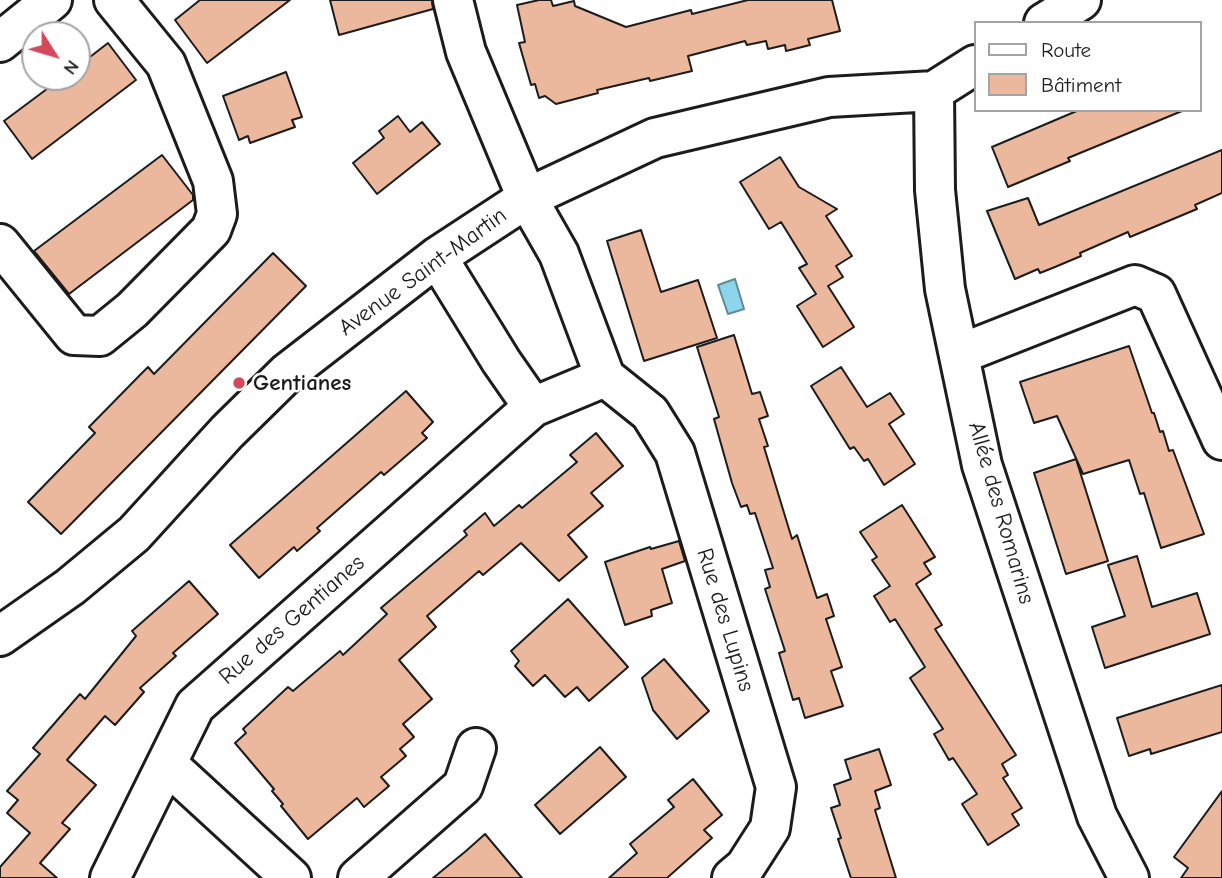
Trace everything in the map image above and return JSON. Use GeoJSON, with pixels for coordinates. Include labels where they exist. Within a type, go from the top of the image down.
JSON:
{"type":"FeatureCollection","features":[{"type":"Feature","properties":{"kind":"street"},"geometry":{"type":"LineString","coordinates":[[0,42],[52,0]]}},
{"type":"Feature","properties":{"kind":"street"},"geometry":{"type":"LineString","coordinates":[[0,244],[74,335],[100,336],[132,310],[211,230],[217,214],[213,181],[166,64],[114,0]]}},
{"type":"Feature","properties":{"kind":"street"},"geometry":{"type":"LineString","coordinates":[[437,257],[501,361],[533,407],[605,377],[559,254],[527,198],[466,52],[453,0]]}},
{"type":"Feature","properties":{"kind":"street"},"geometry":{"type":"LineString","coordinates":[[1047,21],[1081,0]]}},
{"type":"Feature","properties":{"kind":"street","name":"Avenue Saint-Martin"},"geometry":{"type":"LineString","coordinates":[[0,636],[70,587],[134,534],[227,432],[288,373],[437,257],[527,198],[655,138],[829,97],[934,91],[974,66]]}},
{"type":"Feature","properties":{"kind":"street","name":"Allée des Romarins"},"geometry":{"type":"LineString","coordinates":[[934,91],[935,190],[945,289],[982,465],[1097,816],[1129,878]]}},
{"type":"Feature","properties":{"kind":"street"},"geometry":{"type":"LineString","coordinates":[[960,354],[1135,285],[1156,293],[1222,440]]}},
{"type":"Feature","properties":{"kind":"street","name":"Rue des Lupins"},"geometry":{"type":"LineString","coordinates":[[605,377],[650,413],[675,453],[776,787],[770,828],[745,867],[732,878]]}},
{"type":"Feature","properties":{"kind":"street","name":"Rue des Gentianes"},"geometry":{"type":"LineString","coordinates":[[110,878],[195,706],[533,407]]}},
{"type":"Feature","properties":{"kind":"street"},"geometry":{"type":"LineString","coordinates":[[358,878],[463,786],[477,748]]}},
{"type":"Feature","properties":{"kind":"street"},"geometry":{"type":"LineString","coordinates":[[168,765],[291,878]]}},
{"type":"Feature","properties":{"kind":"water"},"geometry":{"type":"Polygon","coordinates":[[[735,279],[744,309],[728,314],[718,285],[735,279]]]}},
{"type":"Feature","properties":{"kind":"building"},"geometry":{"type":"Polygon","coordinates":[[[200,0],[290,0],[207,63],[175,20],[200,0]]]}},
{"type":"Feature","properties":{"kind":"building"},"geometry":{"type":"Polygon","coordinates":[[[330,0],[432,0],[433,9],[339,35],[330,0]]]}},
{"type":"Feature","properties":{"kind":"building"},"geometry":{"type":"Polygon","coordinates":[[[551,0],[553,6],[574,1],[575,6],[626,27],[691,10],[692,14],[748,0],[832,0],[840,31],[808,39],[810,45],[786,51],[785,45],[768,49],[766,41],[747,45],[745,41],[688,56],[692,71],[597,90],[598,93],[556,104],[545,96],[539,98],[535,84],[531,85],[519,43],[525,42],[517,5],[551,0]]]}},
{"type":"Feature","properties":{"kind":"building"},"geometry":{"type":"Polygon","coordinates":[[[108,43],[136,80],[32,159],[4,121],[44,91],[91,91],[91,56],[108,43]]]}},
{"type":"Feature","properties":{"kind":"building"},"geometry":{"type":"Polygon","coordinates":[[[286,72],[302,117],[292,120],[295,127],[250,143],[248,136],[239,140],[223,96],[286,72]]]}},
{"type":"Feature","properties":{"kind":"building"},"geometry":{"type":"Polygon","coordinates":[[[1074,112],[1180,112],[1068,158],[1070,161],[1008,187],[992,147],[1074,112]]]}},
{"type":"Feature","properties":{"kind":"building"},"geometry":{"type":"Polygon","coordinates":[[[398,116],[410,132],[422,122],[440,144],[377,194],[353,163],[384,138],[379,131],[398,116]]]}},
{"type":"Feature","properties":{"kind":"building"},"geometry":{"type":"Polygon","coordinates":[[[1222,150],[1222,193],[1195,205],[1197,209],[1130,237],[1128,232],[1040,273],[1038,269],[1015,279],[987,211],[1028,198],[1039,225],[1222,150]]]}},
{"type":"Feature","properties":{"kind":"building"},"geometry":{"type":"Polygon","coordinates":[[[162,155],[193,195],[193,200],[69,294],[34,251],[162,155]]]}},
{"type":"Feature","properties":{"kind":"building"},"geometry":{"type":"Polygon","coordinates":[[[780,157],[799,187],[837,209],[826,216],[852,256],[836,266],[843,277],[828,286],[854,327],[823,347],[797,306],[816,294],[799,268],[807,264],[781,222],[769,229],[740,182],[780,157]]]}},
{"type":"Feature","properties":{"kind":"building"},"geometry":{"type":"Polygon","coordinates":[[[641,230],[661,292],[698,280],[717,338],[644,361],[607,241],[641,230]]]}},
{"type":"Feature","properties":{"kind":"building"},"geometry":{"type":"Polygon","coordinates":[[[273,253],[306,286],[61,534],[28,502],[95,433],[89,427],[140,375],[148,367],[154,374],[273,253]]]}},
{"type":"Feature","properties":{"kind":"building"},"geometry":{"type":"Polygon","coordinates":[[[734,335],[752,394],[760,392],[768,416],[759,419],[768,446],[764,447],[792,539],[797,535],[817,598],[827,594],[834,616],[826,619],[842,667],[831,671],[843,706],[805,718],[799,698],[793,700],[779,653],[785,651],[765,589],[770,587],[765,570],[773,568],[755,513],[750,514],[747,505],[741,507],[732,483],[714,419],[719,417],[697,347],[734,335]]]}},
{"type":"Feature","properties":{"kind":"building"},"geometry":{"type":"Polygon","coordinates":[[[1129,346],[1152,413],[1160,432],[1163,431],[1169,451],[1173,450],[1204,534],[1161,548],[1144,493],[1140,494],[1129,460],[1083,474],[1057,416],[1034,423],[1020,382],[1129,346]]]}},
{"type":"Feature","properties":{"kind":"building"},"geometry":{"type":"Polygon","coordinates":[[[841,367],[867,407],[890,393],[904,414],[889,424],[915,464],[884,485],[868,459],[864,461],[854,447],[850,449],[811,386],[841,367]]]}},
{"type":"Feature","properties":{"kind":"building"},"geometry":{"type":"Polygon","coordinates":[[[406,391],[433,422],[422,433],[427,438],[384,475],[381,472],[317,528],[320,531],[297,551],[294,547],[259,578],[230,545],[406,391]]]}},
{"type":"Feature","properties":{"kind":"building"},"geometry":{"type":"Polygon","coordinates":[[[596,433],[623,466],[591,493],[603,506],[568,535],[587,557],[559,581],[521,543],[483,575],[479,571],[427,616],[436,627],[399,660],[432,699],[403,724],[414,737],[400,749],[406,756],[381,777],[389,786],[364,807],[357,798],[308,839],[281,806],[283,804],[272,791],[274,789],[235,743],[246,733],[243,729],[288,687],[293,691],[340,651],[343,655],[387,614],[381,608],[467,535],[464,531],[485,513],[494,526],[519,505],[522,508],[577,462],[570,455],[596,433]]]}},
{"type":"Feature","properties":{"kind":"building"},"geometry":{"type":"Polygon","coordinates":[[[1076,459],[1108,561],[1066,574],[1034,473],[1076,459]]]}},
{"type":"Feature","properties":{"kind":"building"},"geometry":{"type":"Polygon","coordinates":[[[902,505],[935,557],[924,563],[931,574],[916,584],[942,625],[935,629],[1016,755],[1002,764],[1008,775],[1003,778],[1022,808],[1012,814],[1019,825],[988,845],[962,804],[977,794],[953,758],[949,760],[934,734],[943,729],[910,678],[925,667],[895,619],[890,622],[874,596],[890,586],[872,560],[877,557],[860,532],[902,505]]]}},
{"type":"Feature","properties":{"kind":"building"},"geometry":{"type":"Polygon","coordinates":[[[679,541],[685,561],[662,569],[672,603],[651,610],[652,616],[625,625],[605,562],[650,547],[651,549],[679,541]]]}},
{"type":"Feature","properties":{"kind":"building"},"geometry":{"type":"Polygon","coordinates":[[[1137,556],[1152,607],[1197,593],[1210,634],[1105,668],[1092,627],[1125,616],[1108,565],[1137,556]]]}},
{"type":"Feature","properties":{"kind":"building"},"geometry":{"type":"Polygon","coordinates":[[[189,581],[218,614],[173,653],[176,656],[140,688],[144,692],[115,725],[105,716],[67,760],[96,785],[62,823],[70,829],[40,863],[57,878],[0,878],[0,867],[30,833],[7,813],[18,800],[7,791],[40,754],[33,748],[80,694],[85,699],[136,636],[132,631],[189,581]]]}},
{"type":"Feature","properties":{"kind":"building"},"geometry":{"type":"Polygon","coordinates":[[[568,599],[628,667],[589,701],[577,687],[565,697],[545,675],[533,686],[515,666],[519,661],[511,651],[568,599]]]}},
{"type":"Feature","properties":{"kind":"building"},"geometry":{"type":"Polygon","coordinates":[[[664,659],[709,711],[677,739],[653,710],[642,678],[664,659]]]}},
{"type":"Feature","properties":{"kind":"building"},"geometry":{"type":"Polygon","coordinates":[[[1222,685],[1222,732],[1151,754],[1150,749],[1129,756],[1117,718],[1222,685]]]}},
{"type":"Feature","properties":{"kind":"building"},"geometry":{"type":"Polygon","coordinates":[[[600,747],[626,777],[560,834],[535,805],[600,747]]]}},
{"type":"Feature","properties":{"kind":"building"},"geometry":{"type":"Polygon","coordinates":[[[879,749],[891,785],[875,791],[880,808],[875,810],[896,878],[851,878],[831,808],[840,805],[834,785],[851,779],[845,760],[879,749]]]}},
{"type":"Feature","properties":{"kind":"building"},"geometry":{"type":"Polygon","coordinates":[[[693,779],[722,815],[704,830],[712,838],[667,878],[609,878],[637,853],[630,844],[674,807],[668,800],[693,779]]]}},
{"type":"Feature","properties":{"kind":"building"},"geometry":{"type":"Polygon","coordinates":[[[1222,791],[1222,878],[1181,878],[1188,868],[1174,857],[1222,791]]]}},
{"type":"Feature","properties":{"kind":"building"},"geometry":{"type":"Polygon","coordinates":[[[485,834],[522,878],[433,878],[466,851],[485,834]]]}},
{"type":"Feature","properties":{"kind":"place","name":"Gentianes"},"geometry":{"type":"Point","coordinates":[239,383]}}]}
